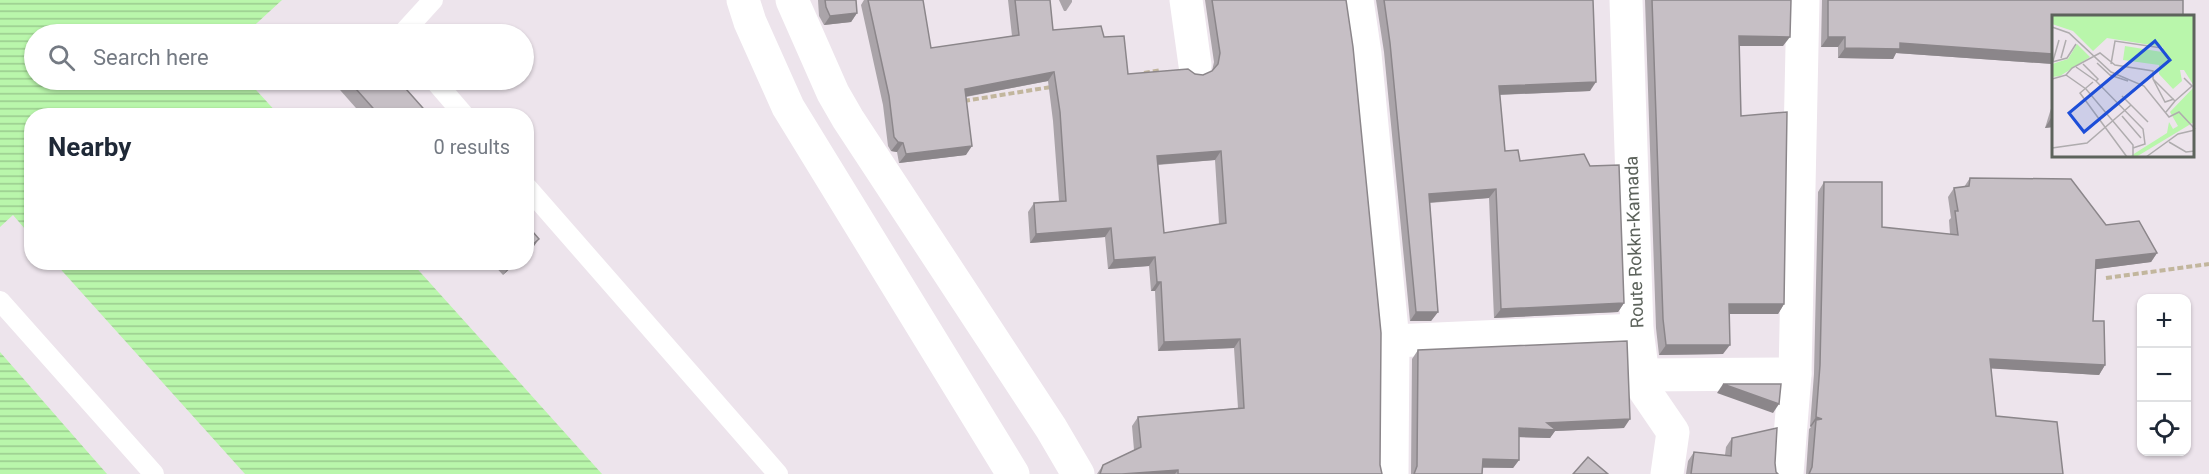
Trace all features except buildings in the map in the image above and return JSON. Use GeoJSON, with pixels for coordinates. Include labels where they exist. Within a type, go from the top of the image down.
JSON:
{"type":"FeatureCollection","features":[{"type":"Feature","properties":{"kind":"street"},"geometry":{"type":"LineString","coordinates":[[743,0],[750,22],[788,107],[1012,474]]}},
{"type":"Feature","properties":{"kind":"street"},"geometry":{"type":"LineString","coordinates":[[792,0],[833,93],[848,119],[1051,428],[1078,474]]}},
{"type":"Feature","properties":{"kind":"street"},"geometry":{"type":"LineString","coordinates":[[1186,0],[1195,65]]}},
{"type":"Feature","properties":{"kind":"street"},"geometry":{"type":"LineString","coordinates":[[1357,0],[1365,54],[1393,341],[1392,474]]}},
{"type":"Feature","properties":{"kind":"street","name":"Route Rokkn-Kamada"},"geometry":{"type":"LineString","coordinates":[[1626,0],[1637,330],[1645,391],[1673,432],[1667,474]]}},
{"type":"Feature","properties":{"kind":"street"},"geometry":{"type":"LineString","coordinates":[[1788,474],[1795,374],[1803,0]]}},
{"type":"Feature","properties":{"kind":"street"},"geometry":{"type":"LineString","coordinates":[[1393,341],[1637,330]]}},
{"type":"Feature","properties":{"kind":"street"},"geometry":{"type":"LineString","coordinates":[[1642,375],[1795,374]]}},
{"type":"Feature","properties":{"kind":"lane"},"geometry":{"type":"LineString","coordinates":[[411,24],[433,0]]}},
{"type":"Feature","properties":{"kind":"lane"},"geometry":{"type":"LineString","coordinates":[[443,90],[458,108]]}},
{"type":"Feature","properties":{"kind":"lane"},"geometry":{"type":"LineString","coordinates":[[534,195],[778,474]]}},
{"type":"Feature","properties":{"kind":"lane"},"geometry":{"type":"LineString","coordinates":[[0,302],[154,474]]}},
{"type":"Feature","properties":{"kind":"path"},"geometry":{"type":"LineString","coordinates":[[1137,74],[1195,65]]}},
{"type":"Feature","properties":{"kind":"path"},"geometry":{"type":"LineString","coordinates":[[964,101],[1056,87]]}},
{"type":"Feature","properties":{"kind":"path"},"geometry":{"type":"LineString","coordinates":[[2106,278],[2209,264]]}},
{"type":"Feature","properties":{"kind":"shaded area"},"geometry":{"type":"Polygon","coordinates":[[[0,0],[282,0],[256,24],[24,24],[24,90],[256,90],[273,108],[24,108],[24,228],[13,215],[0,227],[0,0]]]}},
{"type":"Feature","properties":{"kind":"shaded area"},"geometry":{"type":"Polygon","coordinates":[[[61,270],[418,270],[602,474],[245,474],[61,270]]]}},
{"type":"Feature","properties":{"kind":"shaded area"},"geometry":{"type":"Polygon","coordinates":[[[0,352],[107,474],[0,474],[0,352]]]}}]}
